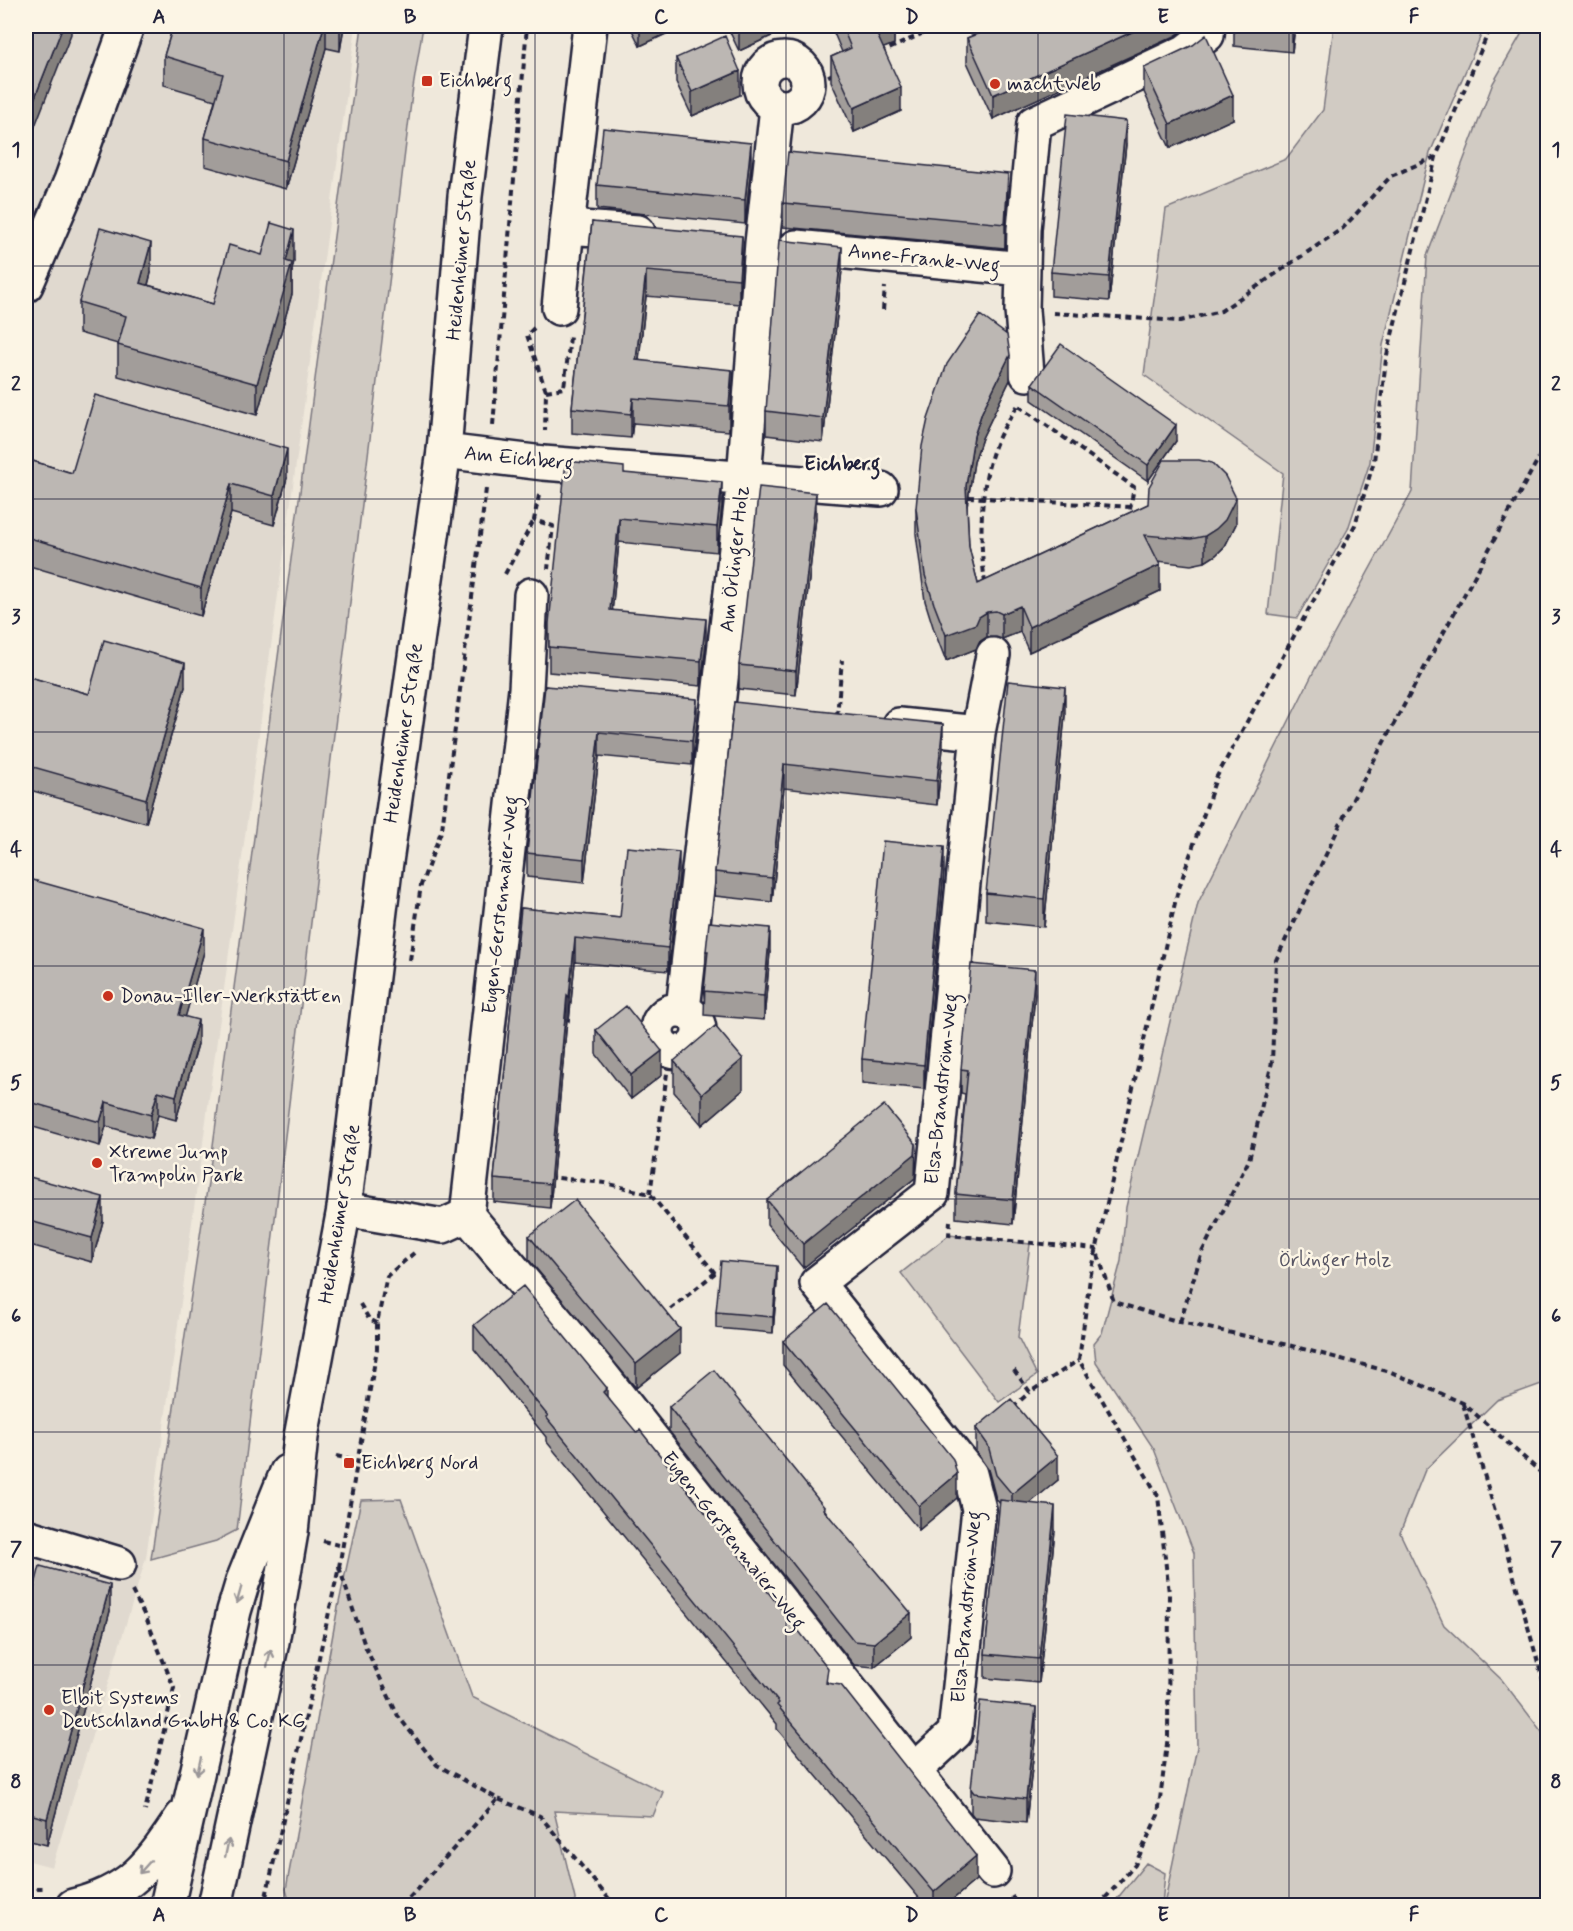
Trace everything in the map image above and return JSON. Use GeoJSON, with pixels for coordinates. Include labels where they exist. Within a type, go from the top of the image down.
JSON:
{"type":"FeatureCollection","features":[{"type":"Feature","properties":{"kind":"street"},"geometry":{"type":"LineString","coordinates":[[26,285],[71,181],[128,26]]}},
{"type":"Feature","properties":{"kind":"street","name":"Heidenheimer Straße"},"geometry":{"type":"LineString","coordinates":[[215,1905],[272,1642],[292,1520],[301,1437],[344,1209],[385,869],[444,450],[465,196],[486,26]]}},
{"type":"Feature","properties":{"kind":"street"},"geometry":{"type":"LineString","coordinates":[[565,319],[567,227],[590,26]]}},
{"type":"Feature","properties":{"kind":"street","name":"Anne-Frank-Weg"},"geometry":{"type":"LineString","coordinates":[[728,240],[1023,269],[1024,229],[1034,123],[1185,52],[1207,35],[1208,26]]}},
{"type":"Feature","properties":{"kind":"street"},"geometry":{"type":"LineString","coordinates":[[778,59],[789,59],[803,67],[809,85],[804,98],[795,106],[777,107],[765,100],[760,92],[761,74],[770,63],[778,59]]}},
{"type":"Feature","properties":{"kind":"street","name":"Am Örlinger Holz"},"geometry":{"type":"LineString","coordinates":[[676,1052],[668,1050],[662,1044],[658,1036],[657,1024],[667,1012],[683,1009],[731,707],[744,479],[762,243],[777,107]]}},
{"type":"Feature","properties":{"kind":"street"},"geometry":{"type":"LineString","coordinates":[[567,227],[668,235]]}},
{"type":"Feature","properties":{"kind":"street"},"geometry":{"type":"LineString","coordinates":[[1023,269],[1022,310],[1027,374]]}},
{"type":"Feature","properties":{"kind":"street","name":"Am Eichberg"},"geometry":{"type":"LineString","coordinates":[[444,450],[490,458],[543,463],[881,489]]}},
{"type":"Feature","properties":{"kind":"street","name":"Eugen-Gerstenmaier-Weg"},"geometry":{"type":"LineString","coordinates":[[539,583],[455,1220],[597,1369],[993,1871]]}},
{"type":"Feature","properties":{"kind":"street"},"geometry":{"type":"LineString","coordinates":[[837,718],[978,733],[993,656]]}},
{"type":"Feature","properties":{"kind":"street"},"geometry":{"type":"LineString","coordinates":[[526,689],[561,692]]}},
{"type":"Feature","properties":{"kind":"street"},"geometry":{"type":"LineString","coordinates":[[686,703],[731,707]]}},
{"type":"Feature","properties":{"kind":"street","name":"Elsa-Brandström-Weg"},"geometry":{"type":"LineString","coordinates":[[915,1770],[955,1733],[979,1509],[970,1474],[817,1283],[932,1193],[978,733]]}},
{"type":"Feature","properties":{"kind":"street"},"geometry":{"type":"LineString","coordinates":[[344,1209],[455,1220]]}},
{"type":"Feature","properties":{"kind":"street","name":"Heidenheimer Straße"},"geometry":{"type":"LineString","coordinates":[[167,1905],[231,1622],[243,1581],[301,1437]]}},
{"type":"Feature","properties":{"kind":"street"},"geometry":{"type":"LineString","coordinates":[[26,1536],[119,1564]]}},
{"type":"Feature","properties":{"kind":"street"},"geometry":{"type":"LineString","coordinates":[[73,1905],[96,1900],[115,1892],[138,1875],[161,1849],[191,1803]]}},
{"type":"Feature","properties":{"kind":"path"},"geometry":{"type":"LineString","coordinates":[[408,967],[421,885],[442,828],[490,458],[527,26]]}},
{"type":"Feature","properties":{"kind":"path"},"geometry":{"type":"LineString","coordinates":[[874,55],[939,26]]}},
{"type":"Feature","properties":{"kind":"path"},"geometry":{"type":"LineString","coordinates":[[1098,1905],[1134,1865],[1158,1815],[1168,1736],[1169,1593],[1158,1496],[1079,1360],[1096,1249],[1177,894],[1216,778],[1355,525],[1374,461],[1386,359],[1436,157],[1491,26]]}},
{"type":"Feature","properties":{"kind":"path"},"geometry":{"type":"LineString","coordinates":[[809,85],[842,70]]}},
{"type":"Feature","properties":{"kind":"path"},"geometry":{"type":"LineString","coordinates":[[1091,316],[1180,321],[1221,311],[1343,228],[1390,176],[1436,157]]}},
{"type":"Feature","properties":{"kind":"path"},"geometry":{"type":"LineString","coordinates":[[534,520],[553,526],[539,583],[505,573],[534,520],[543,463],[546,391],[527,335],[565,319],[564,388],[546,391]]}},
{"type":"Feature","properties":{"kind":"path"},"geometry":{"type":"LineString","coordinates":[[986,586],[981,556],[984,499],[990,464],[999,437],[1018,405],[1027,374]]}},
{"type":"Feature","properties":{"kind":"path"},"geometry":{"type":"LineString","coordinates":[[1018,405],[1134,487],[1127,524]]}},
{"type":"Feature","properties":{"kind":"path"},"geometry":{"type":"LineString","coordinates":[[1180,1322],[1202,1252],[1249,1160],[1272,1062],[1276,960],[1348,808],[1548,441]]}},
{"type":"Feature","properties":{"kind":"path"},"geometry":{"type":"LineString","coordinates":[[968,497],[1131,507]]}},
{"type":"Feature","properties":{"kind":"path"},"geometry":{"type":"LineString","coordinates":[[837,718],[842,660]]}},
{"type":"Feature","properties":{"kind":"path"},"geometry":{"type":"LineString","coordinates":[[650,1194],[669,1059],[676,1052]]}},
{"type":"Feature","properties":{"kind":"path"},"geometry":{"type":"LineString","coordinates":[[537,1176],[605,1183],[650,1194],[715,1273]]}},
{"type":"Feature","properties":{"kind":"path"},"geometry":{"type":"LineString","coordinates":[[264,1905],[339,1567],[359,1461],[377,1349],[377,1323],[387,1276],[418,1249],[440,1238],[455,1220]]}},
{"type":"Feature","properties":{"kind":"path"},"geometry":{"type":"LineString","coordinates":[[949,1235],[1096,1249]]}},
{"type":"Feature","properties":{"kind":"path"},"geometry":{"type":"LineString","coordinates":[[1096,1249],[1114,1302],[1180,1322],[1288,1345],[1391,1372],[1463,1403],[1548,1479]]}},
{"type":"Feature","properties":{"kind":"path"},"geometry":{"type":"LineString","coordinates":[[661,1317],[715,1273],[726,1274]]}},
{"type":"Feature","properties":{"kind":"path"},"geometry":{"type":"LineString","coordinates":[[356,1297],[369,1319],[377,1323]]}},
{"type":"Feature","properties":{"kind":"path"},"geometry":{"type":"LineString","coordinates":[[1005,1413],[1030,1392],[1079,1360]]}},
{"type":"Feature","properties":{"kind":"path"},"geometry":{"type":"LineString","coordinates":[[1014,1370],[1030,1392]]}},
{"type":"Feature","properties":{"kind":"path"},"geometry":{"type":"LineString","coordinates":[[1463,1403],[1548,1698]]}},
{"type":"Feature","properties":{"kind":"path"},"geometry":{"type":"LineString","coordinates":[[336,1456],[359,1461]]}},
{"type":"Feature","properties":{"kind":"path"},"geometry":{"type":"LineString","coordinates":[[319,1540],[342,1546]]}},
{"type":"Feature","properties":{"kind":"path"},"geometry":{"type":"LineString","coordinates":[[119,1564],[147,1620],[174,1688],[152,1791],[142,1821]]}},
{"type":"Feature","properties":{"kind":"path"},"geometry":{"type":"LineString","coordinates":[[339,1567],[364,1646],[398,1716],[437,1764],[498,1799],[540,1816],[615,1905]]}},
{"type":"Feature","properties":{"kind":"path"},"geometry":{"type":"LineString","coordinates":[[402,1905],[498,1799]]}},
{"type":"Feature","properties":{"kind":"shaded area"},"geometry":{"type":"Polygon","coordinates":[[[26,26],[356,26],[146,1558],[52,1867],[26,1860],[26,26]]]}},
{"type":"Feature","properties":{"kind":"green space"},"geometry":{"type":"Polygon","coordinates":[[[362,26],[423,26],[412,94],[237,1530],[216,1541],[151,1559],[208,1183],[362,26]]]}},
{"type":"Feature","properties":{"kind":"green space"},"geometry":{"type":"Polygon","coordinates":[[[1334,26],[1485,26],[1430,153],[1383,345],[1370,462],[1348,529],[1297,618],[1268,614],[1283,473],[1144,375],[1166,209],[1286,159],[1323,110],[1334,26]]]}},
{"type":"Feature","properties":{"kind":"green space","name":"Örlinger Holz"},"geometry":{"type":"Polygon","coordinates":[[[1526,26],[1548,26],[1547,1382],[1497,1400],[1425,1470],[1400,1533],[1444,1625],[1502,1680],[1542,1732],[1548,1750],[1547,1905],[1164,1905],[1197,1747],[1194,1553],[1154,1449],[1096,1362],[1094,1343],[1102,1333],[1121,1261],[1126,1207],[1198,903],[1316,667],[1412,492],[1427,256],[1493,83],[1526,26]]]}},
{"type":"Feature","properties":{"kind":"green space"},"geometry":{"type":"Polygon","coordinates":[[[949,1235],[1030,1244],[1018,1337],[1037,1375],[999,1402],[901,1273],[949,1235]]]}},
{"type":"Feature","properties":{"kind":"green space"},"geometry":{"type":"Polygon","coordinates":[[[401,1499],[472,1697],[663,1792],[653,1816],[554,1811],[575,1905],[290,1905],[286,1889],[337,1612],[361,1500],[401,1499]]]}},
{"type":"Feature","properties":{"kind":"green space"},"geometry":{"type":"Polygon","coordinates":[[[1146,1863],[1165,1873],[1162,1905],[1112,1905],[1146,1863]]]}},
{"type":"Feature","properties":{"kind":"building"},"geometry":{"type":"Polygon","coordinates":[[[26,26],[63,26],[26,120],[26,26]]]}},
{"type":"Feature","properties":{"kind":"building"},"geometry":{"type":"Polygon","coordinates":[[[173,26],[324,26],[286,161],[205,138],[223,74],[164,56],[173,26]]]}},
{"type":"Feature","properties":{"kind":"building"},"geometry":{"type":"Polygon","coordinates":[[[842,26],[881,26],[874,28],[901,87],[854,108],[831,57],[851,48],[842,26]]]}},
{"type":"Feature","properties":{"kind":"building"},"geometry":{"type":"Polygon","coordinates":[[[997,26],[1145,26],[993,95],[967,38],[997,26]]]}},
{"type":"Feature","properties":{"kind":"building"},"geometry":{"type":"Polygon","coordinates":[[[1266,26],[1292,26],[1292,28],[1266,26]]]}},
{"type":"Feature","properties":{"kind":"building"},"geometry":{"type":"Polygon","coordinates":[[[1206,35],[1233,95],[1170,124],[1144,68],[1193,45],[1206,35]]]}},
{"type":"Feature","properties":{"kind":"building"},"geometry":{"type":"Polygon","coordinates":[[[725,36],[740,71],[692,92],[676,58],[725,36]]]}},
{"type":"Feature","properties":{"kind":"building"},"geometry":{"type":"Polygon","coordinates":[[[1067,114],[1126,121],[1109,277],[1051,272],[1067,114]]]}},
{"type":"Feature","properties":{"kind":"building"},"geometry":{"type":"Polygon","coordinates":[[[603,128],[751,143],[745,200],[597,185],[603,128]]]}},
{"type":"Feature","properties":{"kind":"building"},"geometry":{"type":"Polygon","coordinates":[[[788,152],[1008,174],[1005,224],[783,203],[788,152]]]}},
{"type":"Feature","properties":{"kind":"building"},"geometry":{"type":"Polygon","coordinates":[[[592,222],[742,236],[739,279],[646,271],[636,360],[732,370],[729,406],[633,398],[631,414],[572,408],[592,222]]]}},
{"type":"Feature","properties":{"kind":"building"},"geometry":{"type":"Polygon","coordinates":[[[271,223],[294,230],[286,261],[292,263],[257,384],[118,345],[126,316],[79,302],[100,228],[151,243],[140,283],[213,304],[229,245],[262,255],[271,223]]]}},
{"type":"Feature","properties":{"kind":"building"},"geometry":{"type":"Polygon","coordinates":[[[779,240],[842,247],[823,418],[766,411],[779,240]]]}},
{"type":"Feature","properties":{"kind":"building"},"geometry":{"type":"Polygon","coordinates":[[[980,315],[1007,335],[1010,355],[982,412],[974,436],[966,486],[969,547],[978,584],[1148,504],[1149,487],[1164,460],[1199,460],[1212,463],[1225,476],[1236,498],[1225,520],[1205,536],[1191,539],[1145,535],[1160,565],[1093,597],[1029,627],[1020,606],[1002,614],[996,611],[987,612],[979,617],[976,624],[946,635],[925,575],[916,508],[922,446],[928,419],[947,364],[980,315]]]}},
{"type":"Feature","properties":{"kind":"building"},"geometry":{"type":"Polygon","coordinates":[[[1061,344],[1176,425],[1148,465],[1032,384],[1061,344]]]}},
{"type":"Feature","properties":{"kind":"building"},"geometry":{"type":"Polygon","coordinates":[[[95,395],[287,449],[274,496],[231,484],[201,588],[26,537],[26,459],[72,473],[95,395]]]}},
{"type":"Feature","properties":{"kind":"building"},"geometry":{"type":"Polygon","coordinates":[[[566,461],[624,467],[624,473],[722,482],[717,527],[619,518],[610,610],[706,619],[701,661],[549,647],[549,623],[566,461]]]}},
{"type":"Feature","properties":{"kind":"building"},"geometry":{"type":"Polygon","coordinates":[[[759,487],[816,493],[796,671],[739,665],[759,487]]]}},
{"type":"Feature","properties":{"kind":"building"},"geometry":{"type":"Polygon","coordinates":[[[104,640],[185,663],[146,799],[26,765],[26,676],[89,694],[104,640]]]}},
{"type":"Feature","properties":{"kind":"building"},"geometry":{"type":"Polygon","coordinates":[[[1008,681],[1065,687],[1044,899],[986,893],[1008,681]]]}},
{"type":"Feature","properties":{"kind":"building"},"geometry":{"type":"Polygon","coordinates":[[[545,686],[697,699],[692,741],[599,732],[584,859],[527,853],[545,686]]]}},
{"type":"Feature","properties":{"kind":"building"},"geometry":{"type":"Polygon","coordinates":[[[734,702],[943,724],[937,781],[784,764],[772,878],[715,872],[734,702]]]}},
{"type":"Feature","properties":{"kind":"building"},"geometry":{"type":"Polygon","coordinates":[[[883,841],[944,847],[924,1065],[862,1059],[883,841]]]}},
{"type":"Feature","properties":{"kind":"building"},"geometry":{"type":"Polygon","coordinates":[[[627,847],[679,852],[668,948],[575,938],[569,997],[567,995],[550,1184],[494,1179],[521,908],[620,918],[627,847]]]}},
{"type":"Feature","properties":{"kind":"building","name":"Donau-Iller-Werkstätten"},"geometry":{"type":"Polygon","coordinates":[[[26,878],[204,928],[179,1015],[198,1020],[176,1096],[158,1091],[151,1115],[106,1102],[100,1122],[26,1101],[26,878]]]}},
{"type":"Feature","properties":{"kind":"building"},"geometry":{"type":"Polygon","coordinates":[[[709,922],[770,928],[764,996],[704,991],[709,922]]]}},
{"type":"Feature","properties":{"kind":"building"},"geometry":{"type":"Polygon","coordinates":[[[971,964],[1035,970],[1013,1200],[956,1194],[968,1070],[961,1069],[971,964]]]}},
{"type":"Feature","properties":{"kind":"building"},"geometry":{"type":"Polygon","coordinates":[[[626,1006],[662,1051],[631,1075],[596,1030],[626,1006]]]}},
{"type":"Feature","properties":{"kind":"building"},"geometry":{"type":"Polygon","coordinates":[[[715,1026],[743,1059],[702,1094],[674,1061],[715,1026]]]}},
{"type":"Feature","properties":{"kind":"building"},"geometry":{"type":"Polygon","coordinates":[[[884,1105],[916,1144],[915,1154],[803,1244],[767,1200],[884,1105]]]}},
{"type":"Feature","properties":{"kind":"building"},"geometry":{"type":"Polygon","coordinates":[[[26,1176],[103,1197],[92,1238],[26,1220],[26,1176]]]}},
{"type":"Feature","properties":{"kind":"building"},"geometry":{"type":"Polygon","coordinates":[[[575,1200],[680,1329],[636,1364],[529,1236],[575,1200]]]}},
{"type":"Feature","properties":{"kind":"building"},"geometry":{"type":"Polygon","coordinates":[[[721,1261],[777,1266],[773,1317],[716,1312],[721,1261]]]}},
{"type":"Feature","properties":{"kind":"building"},"geometry":{"type":"Polygon","coordinates":[[[523,1286],[607,1388],[603,1392],[637,1433],[640,1430],[828,1668],[826,1683],[841,1685],[976,1856],[934,1892],[777,1705],[779,1703],[474,1325],[523,1286]]]}},
{"type":"Feature","properties":{"kind":"building"},"geometry":{"type":"Polygon","coordinates":[[[828,1304],[953,1459],[957,1474],[919,1506],[783,1341],[828,1304]]]}},
{"type":"Feature","properties":{"kind":"building"},"geometry":{"type":"Polygon","coordinates":[[[714,1370],[825,1508],[823,1509],[911,1613],[874,1643],[854,1641],[669,1407],[714,1370]]]}},
{"type":"Feature","properties":{"kind":"building"},"geometry":{"type":"Polygon","coordinates":[[[1011,1399],[1058,1456],[1012,1494],[996,1475],[988,1445],[976,1428],[1011,1399]]]}},
{"type":"Feature","properties":{"kind":"building"},"geometry":{"type":"Polygon","coordinates":[[[1000,1500],[1055,1506],[1039,1659],[985,1654],[1000,1500]]]}},
{"type":"Feature","properties":{"kind":"building"},"geometry":{"type":"Polygon","coordinates":[[[40,1566],[110,1585],[47,1819],[26,1813],[26,1619],[40,1566]]]}},
{"type":"Feature","properties":{"kind":"building"},"geometry":{"type":"Polygon","coordinates":[[[980,1701],[1036,1707],[1026,1799],[974,1793],[971,1789],[980,1701]]]}},
{"type":"Feature","properties":{"kind":"place","name":"Eichberg"},"geometry":{"type":"Point","coordinates":[427,81]}},
{"type":"Feature","properties":{"kind":"place","name":"machtWeb"},"geometry":{"type":"Point","coordinates":[995,84]}},
{"type":"Feature","properties":{"kind":"place","name":"Donau-Iller-Werkstätten"},"geometry":{"type":"Point","coordinates":[108,996]}},
{"type":"Feature","properties":{"kind":"place","name":"Xtreme Jump Trampolin Park"},"geometry":{"type":"Point","coordinates":[97,1163]}},
{"type":"Feature","properties":{"kind":"place","name":"Eichberg Nord"},"geometry":{"type":"Point","coordinates":[349,1463]}},
{"type":"Feature","properties":{"kind":"place","name":"Elbit Systems Deutschland GmbH & Co. KG"},"geometry":{"type":"Point","coordinates":[49,1710]}},
{"type":"Feature","properties":{"kind":"district","name":"Eichberg"},"geometry":{"type":"Point","coordinates":[842,464]}}]}
